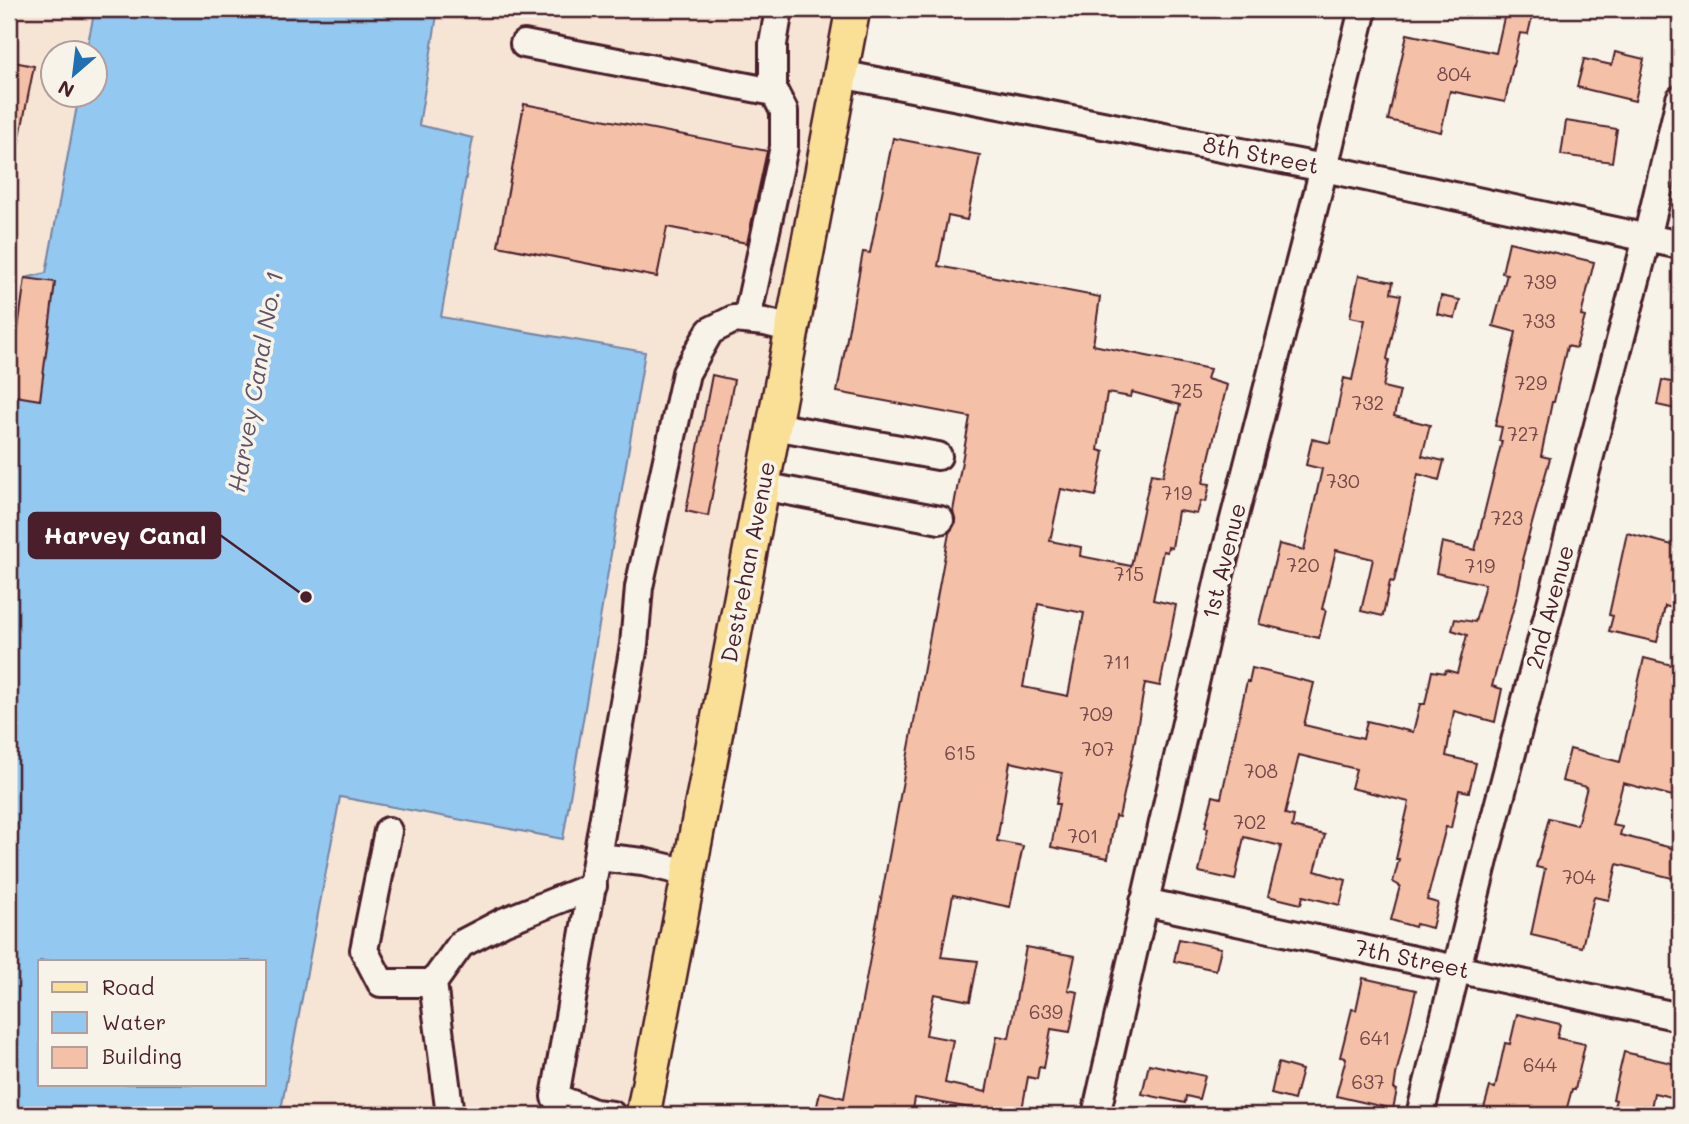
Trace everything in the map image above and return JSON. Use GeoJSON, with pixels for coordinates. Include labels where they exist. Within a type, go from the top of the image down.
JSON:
{"type":"FeatureCollection","features":[{"type":"Feature","properties":{"kind":"main road","name":"Destrehan Avenue"},"geometry":{"type":"LineString","coordinates":[[643,1115],[853,9]]}},
{"type":"Feature","properties":{"kind":"street"},"geometry":{"type":"LineString","coordinates":[[747,319],[784,147],[785,111],[774,92],[773,44],[779,9]]}},
{"type":"Feature","properties":{"kind":"street","name":"1st Avenue"},"geometry":{"type":"LineString","coordinates":[[1096,1115],[1220,574],[1363,9]]}},
{"type":"Feature","properties":{"kind":"street"},"geometry":{"type":"LineString","coordinates":[[524,44],[774,92]]}},
{"type":"Feature","properties":{"kind":"street","name":"8th Street"},"geometry":{"type":"LineString","coordinates":[[840,74],[1324,168],[1680,245]]}},
{"type":"Feature","properties":{"kind":"street","name":"2nd Avenue"},"geometry":{"type":"LineString","coordinates":[[1420,1115],[1647,238],[1680,99]]}},
{"type":"Feature","properties":{"kind":"street"},"geometry":{"type":"LineString","coordinates":[[612,1115],[552,1106],[634,645],[639,587],[687,373],[710,331],[734,319],[747,319],[792,329]]}},
{"type":"Feature","properties":{"kind":"street"},"geometry":{"type":"LineString","coordinates":[[774,426],[938,456]]}},
{"type":"Feature","properties":{"kind":"street"},"geometry":{"type":"LineString","coordinates":[[762,486],[940,520]]}},
{"type":"Feature","properties":{"kind":"street"},"geometry":{"type":"LineString","coordinates":[[388,831],[364,950],[381,983],[433,983]]}},
{"type":"Feature","properties":{"kind":"street"},"geometry":{"type":"LineString","coordinates":[[598,857],[643,862],[689,873]]}},
{"type":"Feature","properties":{"kind":"street"},"geometry":{"type":"LineString","coordinates":[[450,1115],[433,983],[461,944],[503,922],[593,886]]}},
{"type":"Feature","properties":{"kind":"street","name":"7th Street"},"geometry":{"type":"LineString","coordinates":[[1144,902],[1680,1017]]}},
{"type":"Feature","properties":{"kind":"shaded area"},"geometry":{"type":"Polygon","coordinates":[[[9,9],[95,9],[89,38],[38,38],[38,108],[77,108],[46,273],[9,396],[9,9]]]}},
{"type":"Feature","properties":{"kind":"shaded area"},"geometry":{"type":"Polygon","coordinates":[[[438,9],[836,9],[624,1115],[280,1115],[340,797],[563,838],[645,353],[441,317],[473,138],[419,125],[438,9]]]}},
{"type":"Feature","properties":{"kind":"water","name":"Harvey Canal No. 1"},"geometry":{"type":"Polygon","coordinates":[[[95,9],[438,9],[419,125],[473,138],[441,317],[645,352],[563,839],[340,797],[280,1115],[9,1115],[9,396],[25,278],[46,273],[77,108],[108,108],[108,38],[89,38],[95,9]]]}},
{"type":"Feature","properties":{"kind":"building"},"geometry":{"type":"Polygon","coordinates":[[[1506,9],[1534,9],[1528,34],[1520,33],[1505,102],[1450,91],[1441,132],[1388,120],[1407,34],[1496,53],[1506,9]]]}},
{"type":"Feature","properties":{"kind":"building"},"geometry":{"type":"Polygon","coordinates":[[[1615,52],[1644,59],[1635,101],[1577,87],[1584,59],[1612,65],[1615,52]]]}},
{"type":"Feature","properties":{"kind":"building"},"geometry":{"type":"Polygon","coordinates":[[[9,61],[34,66],[18,147],[9,146],[9,61]]]}},
{"type":"Feature","properties":{"kind":"building"},"geometry":{"type":"Polygon","coordinates":[[[524,104],[767,151],[747,243],[667,227],[657,277],[498,246],[524,104]]]}},
{"type":"Feature","properties":{"kind":"building"},"geometry":{"type":"Polygon","coordinates":[[[1566,121],[1617,129],[1612,162],[1561,155],[1566,121]]]}},
{"type":"Feature","properties":{"kind":"building"},"geometry":{"type":"Polygon","coordinates":[[[893,138],[980,155],[967,220],[948,216],[938,266],[1100,297],[1093,345],[1210,369],[1207,379],[1227,385],[1203,483],[1210,484],[1206,502],[1201,501],[1197,514],[1178,511],[1172,548],[1168,547],[1167,552],[1163,551],[1153,600],[1176,605],[1160,686],[1145,683],[1132,757],[1119,817],[1115,816],[1108,858],[1051,847],[1062,773],[1010,762],[997,841],[1023,846],[1010,907],[953,895],[941,957],[978,961],[970,1001],[934,994],[926,1035],[953,1040],[945,1083],[986,1092],[997,1036],[1009,1038],[1026,947],[1075,956],[1068,990],[1078,992],[1070,1032],[1051,1029],[1044,1068],[1039,1067],[1037,1079],[1028,1077],[1021,1115],[969,1115],[971,1108],[915,1098],[912,1115],[815,1115],[820,1092],[844,1098],[949,533],[956,522],[953,511],[970,417],[837,392],[863,252],[870,253],[893,138]],[[1132,392],[1131,397],[1107,393],[1098,450],[1104,452],[1096,496],[1061,489],[1050,541],[1081,547],[1080,556],[1131,566],[1151,474],[1163,476],[1180,405],[1132,392]],[[1038,604],[1023,687],[1068,696],[1084,613],[1038,604]]]}},
{"type":"Feature","properties":{"kind":"building"},"geometry":{"type":"Polygon","coordinates":[[[1509,242],[1594,262],[1581,316],[1585,317],[1576,348],[1567,346],[1552,402],[1541,456],[1550,458],[1492,686],[1502,689],[1495,722],[1454,711],[1446,756],[1476,763],[1469,792],[1459,790],[1451,828],[1446,827],[1427,900],[1438,903],[1432,928],[1416,924],[1415,927],[1391,920],[1400,886],[1393,882],[1399,859],[1396,859],[1409,802],[1351,788],[1356,769],[1299,755],[1285,814],[1294,816],[1292,827],[1325,835],[1315,871],[1346,880],[1340,905],[1303,896],[1301,904],[1268,896],[1281,846],[1244,837],[1235,880],[1199,872],[1208,828],[1205,827],[1213,796],[1221,798],[1252,668],[1314,683],[1304,725],[1363,739],[1367,721],[1413,732],[1420,704],[1425,704],[1432,671],[1445,673],[1446,670],[1457,673],[1467,635],[1452,630],[1455,619],[1475,622],[1485,584],[1436,573],[1442,542],[1475,550],[1502,441],[1499,441],[1502,427],[1495,426],[1516,332],[1493,326],[1507,274],[1502,273],[1509,242]]]}},
{"type":"Feature","properties":{"kind":"building"},"geometry":{"type":"Polygon","coordinates":[[[1359,275],[1393,282],[1391,293],[1401,295],[1383,387],[1400,391],[1394,416],[1430,425],[1422,456],[1444,461],[1439,480],[1418,474],[1394,582],[1390,581],[1383,616],[1361,611],[1373,559],[1336,550],[1322,609],[1326,610],[1319,638],[1259,624],[1279,544],[1304,550],[1322,469],[1306,465],[1312,439],[1330,443],[1344,378],[1352,380],[1365,320],[1350,317],[1359,275]]]}},
{"type":"Feature","properties":{"kind":"building"},"geometry":{"type":"Polygon","coordinates":[[[25,278],[55,282],[40,400],[9,395],[25,278]]]}},
{"type":"Feature","properties":{"kind":"building"},"geometry":{"type":"Polygon","coordinates":[[[1441,296],[1460,300],[1455,318],[1437,314],[1441,296]]]}},
{"type":"Feature","properties":{"kind":"building"},"geometry":{"type":"Polygon","coordinates":[[[712,375],[734,380],[708,516],[686,511],[712,375]]]}},
{"type":"Feature","properties":{"kind":"building"},"geometry":{"type":"Polygon","coordinates":[[[1662,380],[1680,384],[1680,410],[1657,405],[1662,380]]]}},
{"type":"Feature","properties":{"kind":"building"},"geometry":{"type":"Polygon","coordinates":[[[1627,533],[1680,547],[1680,610],[1665,606],[1657,642],[1609,631],[1613,616],[1609,615],[1627,533]]]}},
{"type":"Feature","properties":{"kind":"building"},"geometry":{"type":"Polygon","coordinates":[[[1644,658],[1680,667],[1680,798],[1623,783],[1612,825],[1622,827],[1620,835],[1680,850],[1680,880],[1617,864],[1609,900],[1594,897],[1582,947],[1531,935],[1545,869],[1536,867],[1549,818],[1577,825],[1587,787],[1562,781],[1570,749],[1620,762],[1644,658]]]}},
{"type":"Feature","properties":{"kind":"building"},"geometry":{"type":"Polygon","coordinates":[[[1179,939],[1221,948],[1216,970],[1174,961],[1179,939]]]}},
{"type":"Feature","properties":{"kind":"building"},"geometry":{"type":"Polygon","coordinates":[[[1363,978],[1416,990],[1396,1075],[1394,1089],[1397,1090],[1393,1109],[1336,1096],[1346,1058],[1340,1057],[1352,1009],[1356,1010],[1363,978]]]}},
{"type":"Feature","properties":{"kind":"building"},"geometry":{"type":"Polygon","coordinates":[[[1517,1014],[1560,1024],[1557,1038],[1585,1044],[1575,1090],[1572,1089],[1565,1115],[1482,1115],[1490,1087],[1495,1088],[1505,1043],[1510,1044],[1517,1014]]]}},
{"type":"Feature","properties":{"kind":"building"},"geometry":{"type":"Polygon","coordinates":[[[1624,1052],[1680,1065],[1680,1099],[1654,1093],[1651,1108],[1643,1106],[1640,1115],[1611,1115],[1624,1052]]]}},
{"type":"Feature","properties":{"kind":"building"},"geometry":{"type":"Polygon","coordinates":[[[1278,1063],[1302,1070],[1294,1100],[1271,1094],[1278,1063]]]}},
{"type":"Feature","properties":{"kind":"building"},"geometry":{"type":"Polygon","coordinates":[[[1149,1064],[1205,1076],[1199,1099],[1186,1096],[1185,1103],[1142,1094],[1149,1064]]]}},
{"type":"Feature","properties":{"kind":"place","name":"Harvey Canal"},"geometry":{"type":"Point","coordinates":[306,597]}}]}
